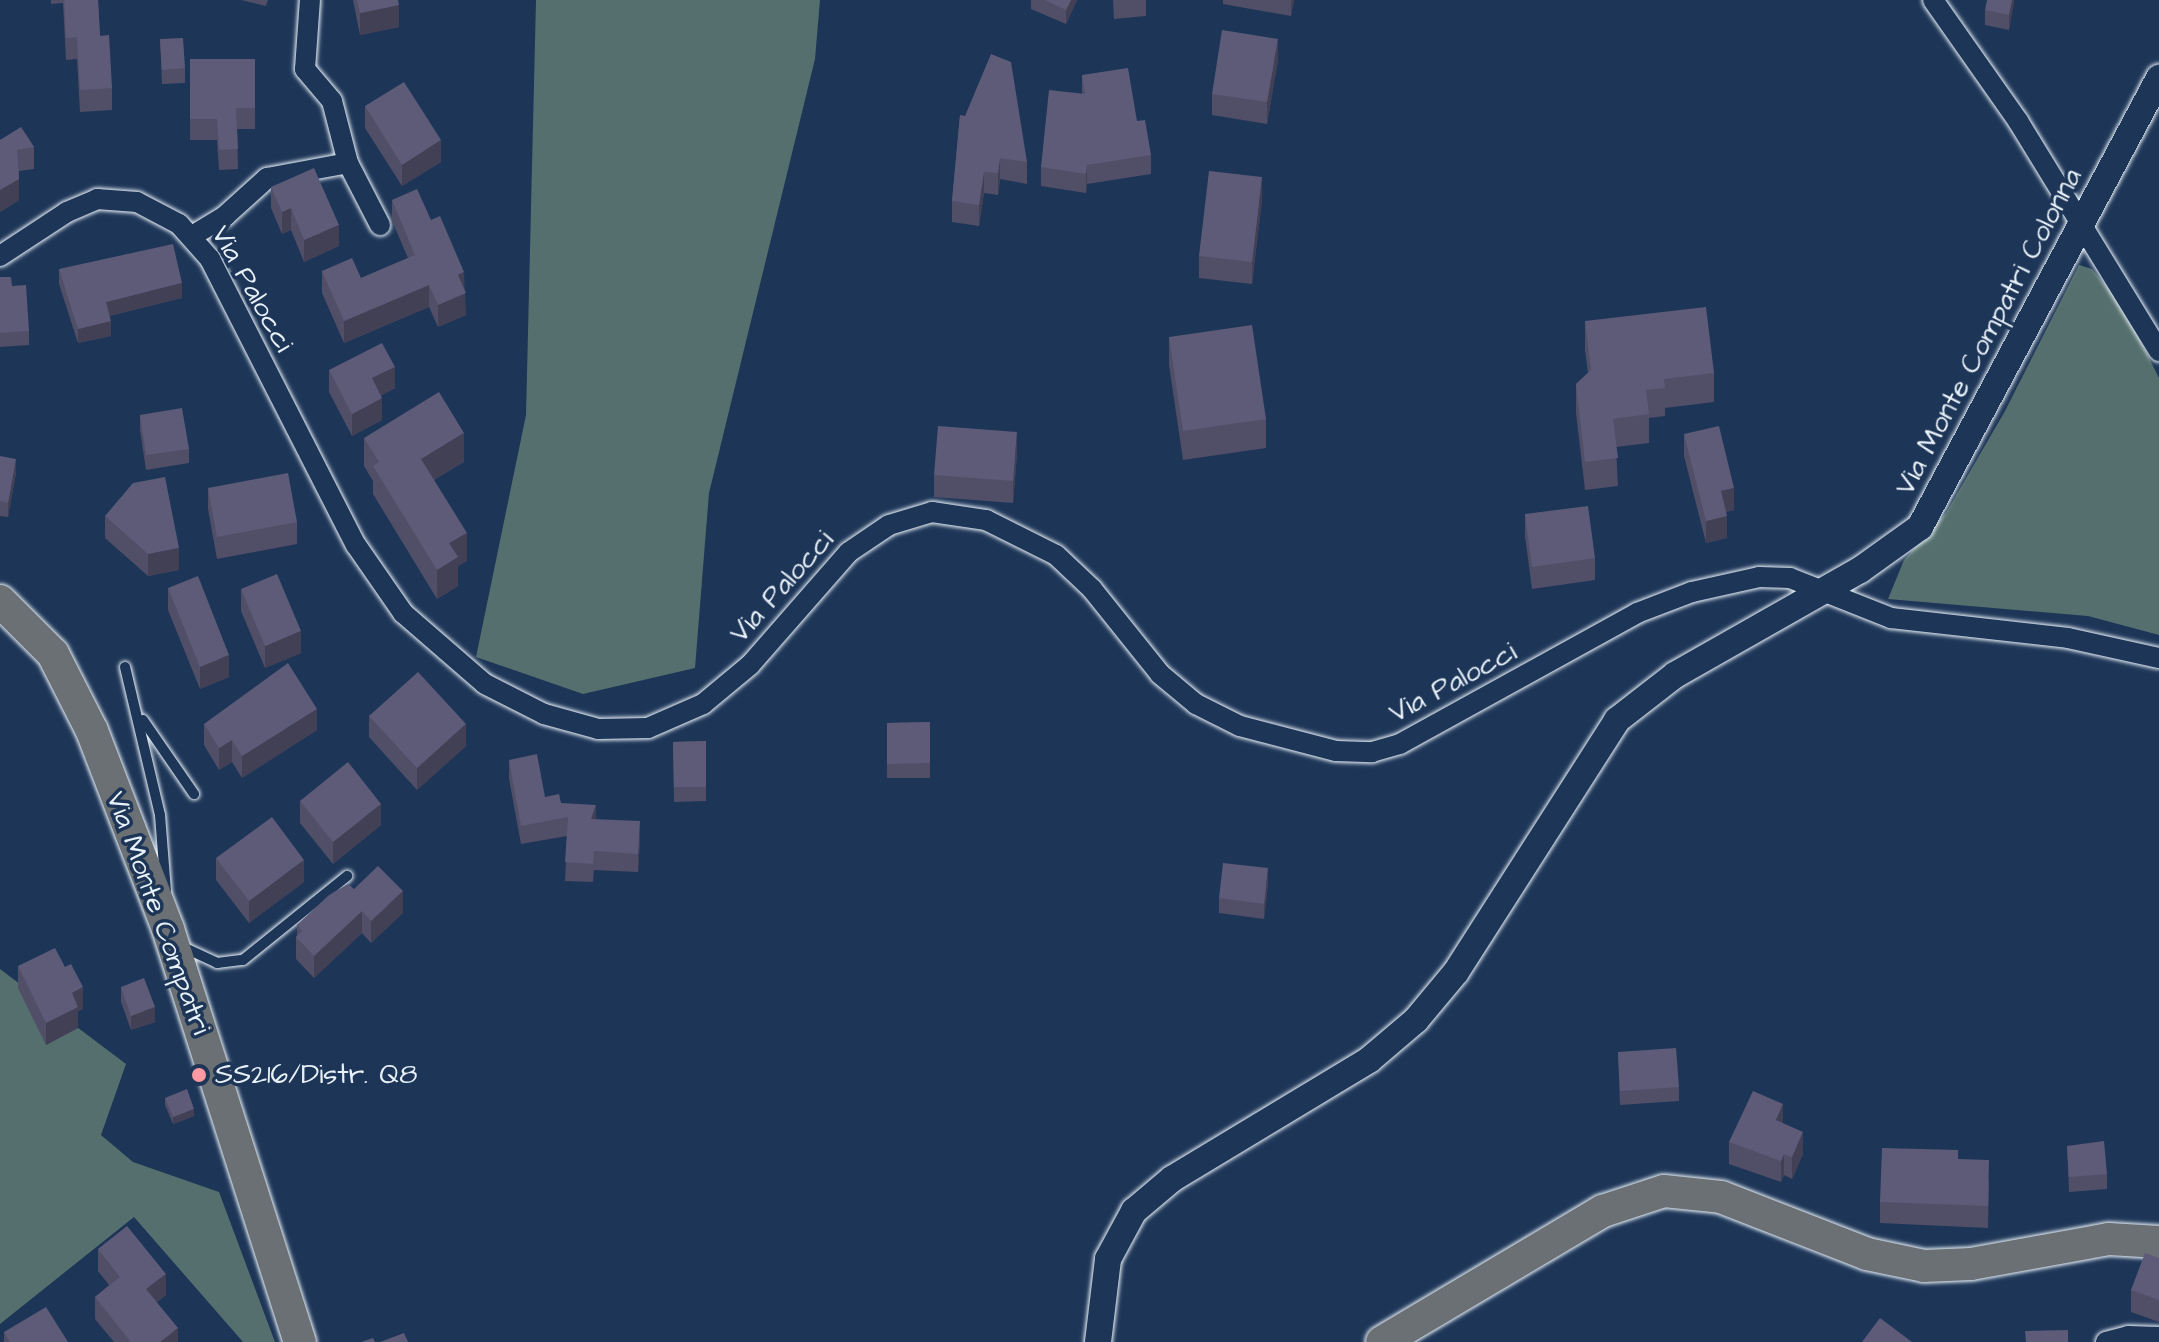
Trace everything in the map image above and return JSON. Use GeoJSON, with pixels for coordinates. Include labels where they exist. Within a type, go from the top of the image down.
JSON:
{"type":"FeatureCollection","features":[{"type":"Feature","properties":{"kind":"main road","name":"Via Monte Compatri"},"geometry":{"type":"LineString","coordinates":[[0,601],[53,654],[73,688],[169,933],[300,1342]]}},
{"type":"Feature","properties":{"kind":"main road"},"geometry":{"type":"LineString","coordinates":[[1382,1342],[1603,1211],[1664,1191],[1721,1197],[1867,1254],[1924,1266],[1971,1264],[2109,1239],[2159,1242]]}},
{"type":"Feature","properties":{"kind":"street"},"geometry":{"type":"LineString","coordinates":[[310,0],[305,69],[332,101],[348,163],[380,225]]}},
{"type":"Feature","properties":{"kind":"street"},"geometry":{"type":"LineString","coordinates":[[1933,0],[2018,121],[2081,230],[2159,351]]}},
{"type":"Feature","properties":{"kind":"street","name":"Via Monte Compatri Colonna"},"geometry":{"type":"LineString","coordinates":[[1098,1342],[1108,1259],[1134,1211],[1172,1179],[1354,1070],[1400,1035],[1456,972],[1617,720],[1675,675],[1890,552],[1925,521],[2159,78]]}},
{"type":"Feature","properties":{"kind":"street"},"geometry":{"type":"LineString","coordinates":[[192,236],[225,216],[267,178],[348,163]]}},
{"type":"Feature","properties":{"kind":"street","name":"Via Palocci"},"geometry":{"type":"LineString","coordinates":[[0,256],[72,209],[97,199],[137,202],[192,236],[210,259],[356,545],[396,604],[430,641],[485,684],[576,725],[639,730],[692,710],[750,665],[849,552],[889,525],[932,512],[997,524],[1056,555],[1092,589],[1160,674],[1210,712],[1303,745],[1345,752],[1400,744],[1627,618],[1682,595],[1774,576],[1823,591],[1891,618],[2048,635],[2159,658]]}},
{"type":"Feature","properties":{"kind":"street"},"geometry":{"type":"LineString","coordinates":[[2106,1342],[2128,1336],[2159,1337]]}},
{"type":"Feature","properties":{"kind":"lane"},"geometry":{"type":"LineString","coordinates":[[125,667],[138,714],[164,842],[169,933],[217,963],[243,960],[347,876]]}},
{"type":"Feature","properties":{"kind":"lane"},"geometry":{"type":"LineString","coordinates":[[138,714],[194,794]]}},
{"type":"Feature","properties":{"kind":"green space"},"geometry":{"type":"Polygon","coordinates":[[[536,0],[820,0],[815,59],[709,493],[695,668],[583,694],[476,657],[526,415],[536,0]]]}},
{"type":"Feature","properties":{"kind":"green space"},"geometry":{"type":"Polygon","coordinates":[[[2079,265],[2092,269],[2123,306],[2159,378],[2159,635],[2088,616],[1888,599],[1904,560],[1946,513],[2005,411],[2079,265]]]}},
{"type":"Feature","properties":{"kind":"green space"},"geometry":{"type":"Polygon","coordinates":[[[0,969],[126,1064],[101,1135],[133,1162],[219,1192],[275,1342],[243,1342],[134,1217],[0,1324],[0,969]]]}},
{"type":"Feature","properties":{"kind":"building"},"geometry":{"type":"Polygon","coordinates":[[[64,0],[98,0],[100,36],[109,35],[112,88],[80,90],[77,37],[66,38],[64,0]]]}},
{"type":"Feature","properties":{"kind":"building"},"geometry":{"type":"Polygon","coordinates":[[[357,0],[398,0],[399,5],[360,13],[357,0]]]}},
{"type":"Feature","properties":{"kind":"building"},"geometry":{"type":"Polygon","coordinates":[[[1045,0],[1071,0],[1066,10],[1045,0]]]}},
{"type":"Feature","properties":{"kind":"building"},"geometry":{"type":"Polygon","coordinates":[[[1987,0],[2012,0],[2009,15],[1985,10],[1987,0]]]}},
{"type":"Feature","properties":{"kind":"building"},"geometry":{"type":"Polygon","coordinates":[[[1222,30],[1278,39],[1267,102],[1212,94],[1222,30]]]}},
{"type":"Feature","properties":{"kind":"building"},"geometry":{"type":"Polygon","coordinates":[[[183,38],[185,68],[162,70],[160,39],[183,38]]]}},
{"type":"Feature","properties":{"kind":"building"},"geometry":{"type":"Polygon","coordinates":[[[991,54],[1011,62],[1027,162],[1000,158],[998,173],[984,172],[979,205],[952,201],[960,115],[965,116],[991,54]]]}},
{"type":"Feature","properties":{"kind":"building"},"geometry":{"type":"Polygon","coordinates":[[[190,59],[255,59],[255,108],[236,108],[238,149],[219,150],[217,119],[190,119],[190,59]]]}},
{"type":"Feature","properties":{"kind":"building"},"geometry":{"type":"Polygon","coordinates":[[[1128,68],[1137,121],[1145,120],[1151,155],[1087,165],[1086,174],[1041,167],[1049,90],[1085,94],[1082,75],[1128,68]]]}},
{"type":"Feature","properties":{"kind":"building"},"geometry":{"type":"Polygon","coordinates":[[[404,82],[441,140],[402,165],[365,106],[404,82]]]}},
{"type":"Feature","properties":{"kind":"building"},"geometry":{"type":"Polygon","coordinates":[[[21,127],[34,147],[17,150],[19,179],[0,190],[0,140],[21,127]]]}},
{"type":"Feature","properties":{"kind":"building"},"geometry":{"type":"Polygon","coordinates":[[[314,168],[339,225],[304,240],[291,208],[282,212],[271,187],[314,168]]]}},
{"type":"Feature","properties":{"kind":"building"},"geometry":{"type":"Polygon","coordinates":[[[1209,171],[1262,177],[1252,262],[1199,256],[1209,171]]]}},
{"type":"Feature","properties":{"kind":"building"},"geometry":{"type":"Polygon","coordinates":[[[417,189],[431,220],[440,216],[464,272],[458,275],[466,293],[438,305],[429,285],[344,321],[322,271],[352,258],[361,278],[415,255],[392,200],[417,189]]]}},
{"type":"Feature","properties":{"kind":"building"},"geometry":{"type":"Polygon","coordinates":[[[173,244],[182,283],[106,302],[111,321],[78,329],[59,269],[173,244]]]}},
{"type":"Feature","properties":{"kind":"building"},"geometry":{"type":"Polygon","coordinates":[[[0,277],[11,277],[12,286],[26,285],[29,331],[0,333],[0,277]]]}},
{"type":"Feature","properties":{"kind":"building"},"geometry":{"type":"Polygon","coordinates":[[[1706,307],[1714,373],[1664,379],[1665,388],[1646,390],[1649,414],[1613,419],[1618,458],[1585,462],[1576,384],[1591,370],[1585,321],[1706,307]]]}},
{"type":"Feature","properties":{"kind":"building"},"geometry":{"type":"Polygon","coordinates":[[[1252,325],[1266,419],[1183,431],[1169,337],[1252,325]]]}},
{"type":"Feature","properties":{"kind":"building"},"geometry":{"type":"Polygon","coordinates":[[[382,343],[395,367],[372,378],[382,398],[352,414],[329,370],[382,343]]]}},
{"type":"Feature","properties":{"kind":"building"},"geometry":{"type":"Polygon","coordinates":[[[439,392],[464,433],[421,459],[467,533],[449,543],[458,557],[437,570],[373,466],[379,462],[364,438],[439,392]]]}},
{"type":"Feature","properties":{"kind":"building"},"geometry":{"type":"Polygon","coordinates":[[[182,408],[189,449],[146,455],[140,415],[182,408]]]}},
{"type":"Feature","properties":{"kind":"building"},"geometry":{"type":"Polygon","coordinates":[[[938,426],[1017,432],[1013,481],[934,475],[938,426]]]}},
{"type":"Feature","properties":{"kind":"building"},"geometry":{"type":"Polygon","coordinates":[[[1719,426],[1734,488],[1721,491],[1727,516],[1706,521],[1684,434],[1719,426]]]}},
{"type":"Feature","properties":{"kind":"building"},"geometry":{"type":"Polygon","coordinates":[[[0,456],[16,459],[8,503],[0,501],[0,456]]]}},
{"type":"Feature","properties":{"kind":"building"},"geometry":{"type":"Polygon","coordinates":[[[288,473],[297,522],[217,537],[208,488],[288,473]]]}},
{"type":"Feature","properties":{"kind":"building"},"geometry":{"type":"Polygon","coordinates":[[[165,477],[179,548],[148,554],[105,516],[133,483],[165,477]]]}},
{"type":"Feature","properties":{"kind":"building"},"geometry":{"type":"Polygon","coordinates":[[[1588,506],[1595,558],[1532,567],[1525,514],[1588,506]]]}},
{"type":"Feature","properties":{"kind":"building"},"geometry":{"type":"Polygon","coordinates":[[[277,574],[301,631],[265,646],[241,589],[277,574]]]}},
{"type":"Feature","properties":{"kind":"building"},"geometry":{"type":"Polygon","coordinates":[[[198,576],[229,655],[200,667],[168,588],[198,576]]]}},
{"type":"Feature","properties":{"kind":"building"},"geometry":{"type":"Polygon","coordinates":[[[288,663],[317,709],[242,756],[232,740],[219,748],[204,724],[288,663]]]}},
{"type":"Feature","properties":{"kind":"building"},"geometry":{"type":"Polygon","coordinates":[[[418,672],[466,724],[417,768],[369,716],[418,672]]]}},
{"type":"Feature","properties":{"kind":"building"},"geometry":{"type":"Polygon","coordinates":[[[930,722],[930,763],[887,764],[887,723],[930,722]]]}},
{"type":"Feature","properties":{"kind":"building"},"geometry":{"type":"Polygon","coordinates":[[[706,741],[706,787],[674,787],[673,742],[706,741]]]}},
{"type":"Feature","properties":{"kind":"building"},"geometry":{"type":"Polygon","coordinates":[[[537,754],[545,797],[559,794],[561,803],[596,805],[591,819],[640,821],[638,854],[594,851],[593,864],[565,862],[568,817],[521,826],[509,760],[537,754]]]}},
{"type":"Feature","properties":{"kind":"building"},"geometry":{"type":"Polygon","coordinates":[[[348,762],[381,804],[333,842],[300,801],[348,762]]]}},
{"type":"Feature","properties":{"kind":"building"},"geometry":{"type":"Polygon","coordinates":[[[272,817],[304,860],[249,901],[216,858],[272,817]]]}},
{"type":"Feature","properties":{"kind":"building"},"geometry":{"type":"Polygon","coordinates":[[[1223,863],[1268,868],[1264,904],[1219,898],[1223,863]]]}},
{"type":"Feature","properties":{"kind":"building"},"geometry":{"type":"Polygon","coordinates":[[[378,866],[403,891],[371,921],[362,911],[314,956],[296,937],[302,931],[297,925],[329,895],[348,884],[354,889],[378,866]]]}},
{"type":"Feature","properties":{"kind":"building"},"geometry":{"type":"Polygon","coordinates":[[[55,948],[65,967],[71,964],[83,987],[72,993],[78,1007],[46,1023],[18,966],[55,948]]]}},
{"type":"Feature","properties":{"kind":"building"},"geometry":{"type":"Polygon","coordinates":[[[144,978],[155,1007],[131,1016],[121,987],[144,978]]]}},
{"type":"Feature","properties":{"kind":"building"},"geometry":{"type":"Polygon","coordinates":[[[1676,1048],[1679,1087],[1620,1091],[1618,1052],[1676,1048]]]}},
{"type":"Feature","properties":{"kind":"building"},"geometry":{"type":"Polygon","coordinates":[[[187,1089],[194,1109],[173,1117],[165,1098],[187,1089]]]}},
{"type":"Feature","properties":{"kind":"building"},"geometry":{"type":"Polygon","coordinates":[[[1753,1091],[1783,1104],[1776,1120],[1803,1132],[1792,1157],[1784,1154],[1781,1161],[1729,1142],[1753,1091]]]}},
{"type":"Feature","properties":{"kind":"building"},"geometry":{"type":"Polygon","coordinates":[[[2104,1141],[2107,1174],[2069,1177],[2067,1146],[2104,1141]]]}},
{"type":"Feature","properties":{"kind":"building"},"geometry":{"type":"Polygon","coordinates":[[[1882,1148],[1958,1150],[1958,1159],[1989,1160],[1988,1206],[1880,1202],[1882,1148]]]}},
{"type":"Feature","properties":{"kind":"building"},"geometry":{"type":"Polygon","coordinates":[[[127,1226],[166,1274],[146,1289],[178,1328],[160,1342],[131,1342],[95,1297],[120,1277],[98,1249],[127,1226]]]}},
{"type":"Feature","properties":{"kind":"building"},"geometry":{"type":"Polygon","coordinates":[[[2145,1253],[2159,1258],[2159,1300],[2131,1290],[2145,1253]]]}},
{"type":"Feature","properties":{"kind":"building"},"geometry":{"type":"Polygon","coordinates":[[[46,1307],[68,1342],[10,1342],[4,1332],[46,1307]]]}},
{"type":"Feature","properties":{"kind":"building"},"geometry":{"type":"Polygon","coordinates":[[[1880,1318],[1912,1342],[1862,1342],[1880,1318]]]}},
{"type":"Feature","properties":{"kind":"building"},"geometry":{"type":"Polygon","coordinates":[[[2068,1330],[2068,1342],[2026,1342],[2025,1331],[2068,1330]]]}},
{"type":"Feature","properties":{"kind":"building"},"geometry":{"type":"Polygon","coordinates":[[[404,1333],[408,1342],[380,1342],[404,1333]]]}},
{"type":"Feature","properties":{"kind":"place","name":"SS216/Distr. Q8"},"geometry":{"type":"Point","coordinates":[199,1075]}}]}
